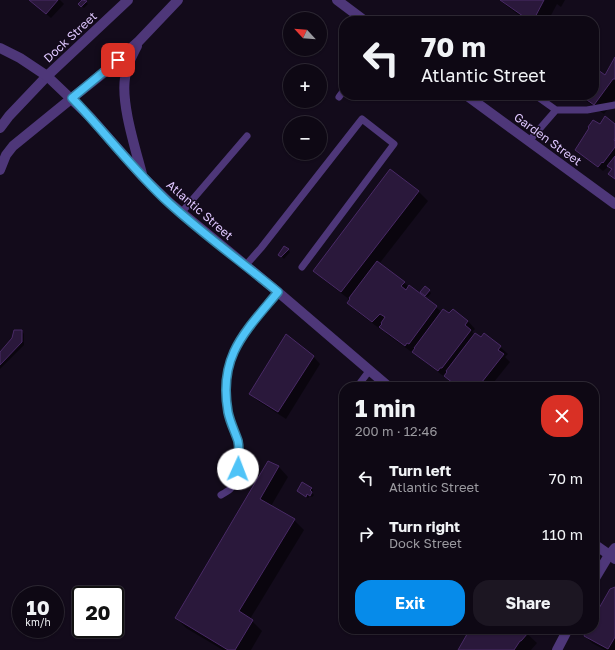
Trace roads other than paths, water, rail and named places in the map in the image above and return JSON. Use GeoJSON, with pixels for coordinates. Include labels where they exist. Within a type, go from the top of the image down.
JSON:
{"type":"FeatureCollection","features":[{"type":"Feature","properties":{"kind":"street","name":"Dock Street"},"geometry":{"type":"LineString","coordinates":[[0,128],[9,116],[47,76],[128,0]]}},
{"type":"Feature","properties":{"kind":"street"},"geometry":{"type":"LineString","coordinates":[[0,170],[6,155],[13,146],[108,70],[140,41],[178,0]]}},
{"type":"Feature","properties":{"kind":"street"},"geometry":{"type":"LineString","coordinates":[[337,0],[358,16]]}},
{"type":"Feature","properties":{"kind":"street"},"geometry":{"type":"LineString","coordinates":[[140,41],[128,63],[124,90],[129,124],[142,176]]}},
{"type":"Feature","properties":{"kind":"street","name":"Atlantic Street"},"geometry":{"type":"LineString","coordinates":[[0,48],[20,58],[47,76],[72,98],[100,127],[142,176],[181,213],[278,292],[383,382]]}},
{"type":"Feature","properties":{"kind":"street","name":"Garden Street"},"geometry":{"type":"LineString","coordinates":[[473,100],[615,204]]}},
{"type":"Feature","properties":{"kind":"street"},"geometry":{"type":"LineString","coordinates":[[599,547],[613,554],[599,573]]}},
{"type":"Feature","properties":{"kind":"street"},"geometry":{"type":"LineString","coordinates":[[557,650],[565,634]]}},
{"type":"Feature","properties":{"kind":"lane"},"geometry":{"type":"LineString","coordinates":[[542,100],[556,110],[586,110],[615,105]]}},
{"type":"Feature","properties":{"kind":"lane"},"geometry":{"type":"LineString","coordinates":[[529,141],[556,110]]}},
{"type":"Feature","properties":{"kind":"lane"},"geometry":{"type":"LineString","coordinates":[[245,266],[362,119],[394,144],[302,267]]}},
{"type":"Feature","properties":{"kind":"lane"},"geometry":{"type":"LineString","coordinates":[[181,213],[247,136]]}},
{"type":"Feature","properties":{"kind":"lane"},"geometry":{"type":"LineString","coordinates":[[221,495],[230,488],[238,469],[238,443],[228,414],[227,399],[226,378],[231,356],[239,341],[278,292]]}},
{"type":"Feature","properties":{"kind":"lane"},"geometry":{"type":"LineString","coordinates":[[361,382],[369,371]]}}]}
